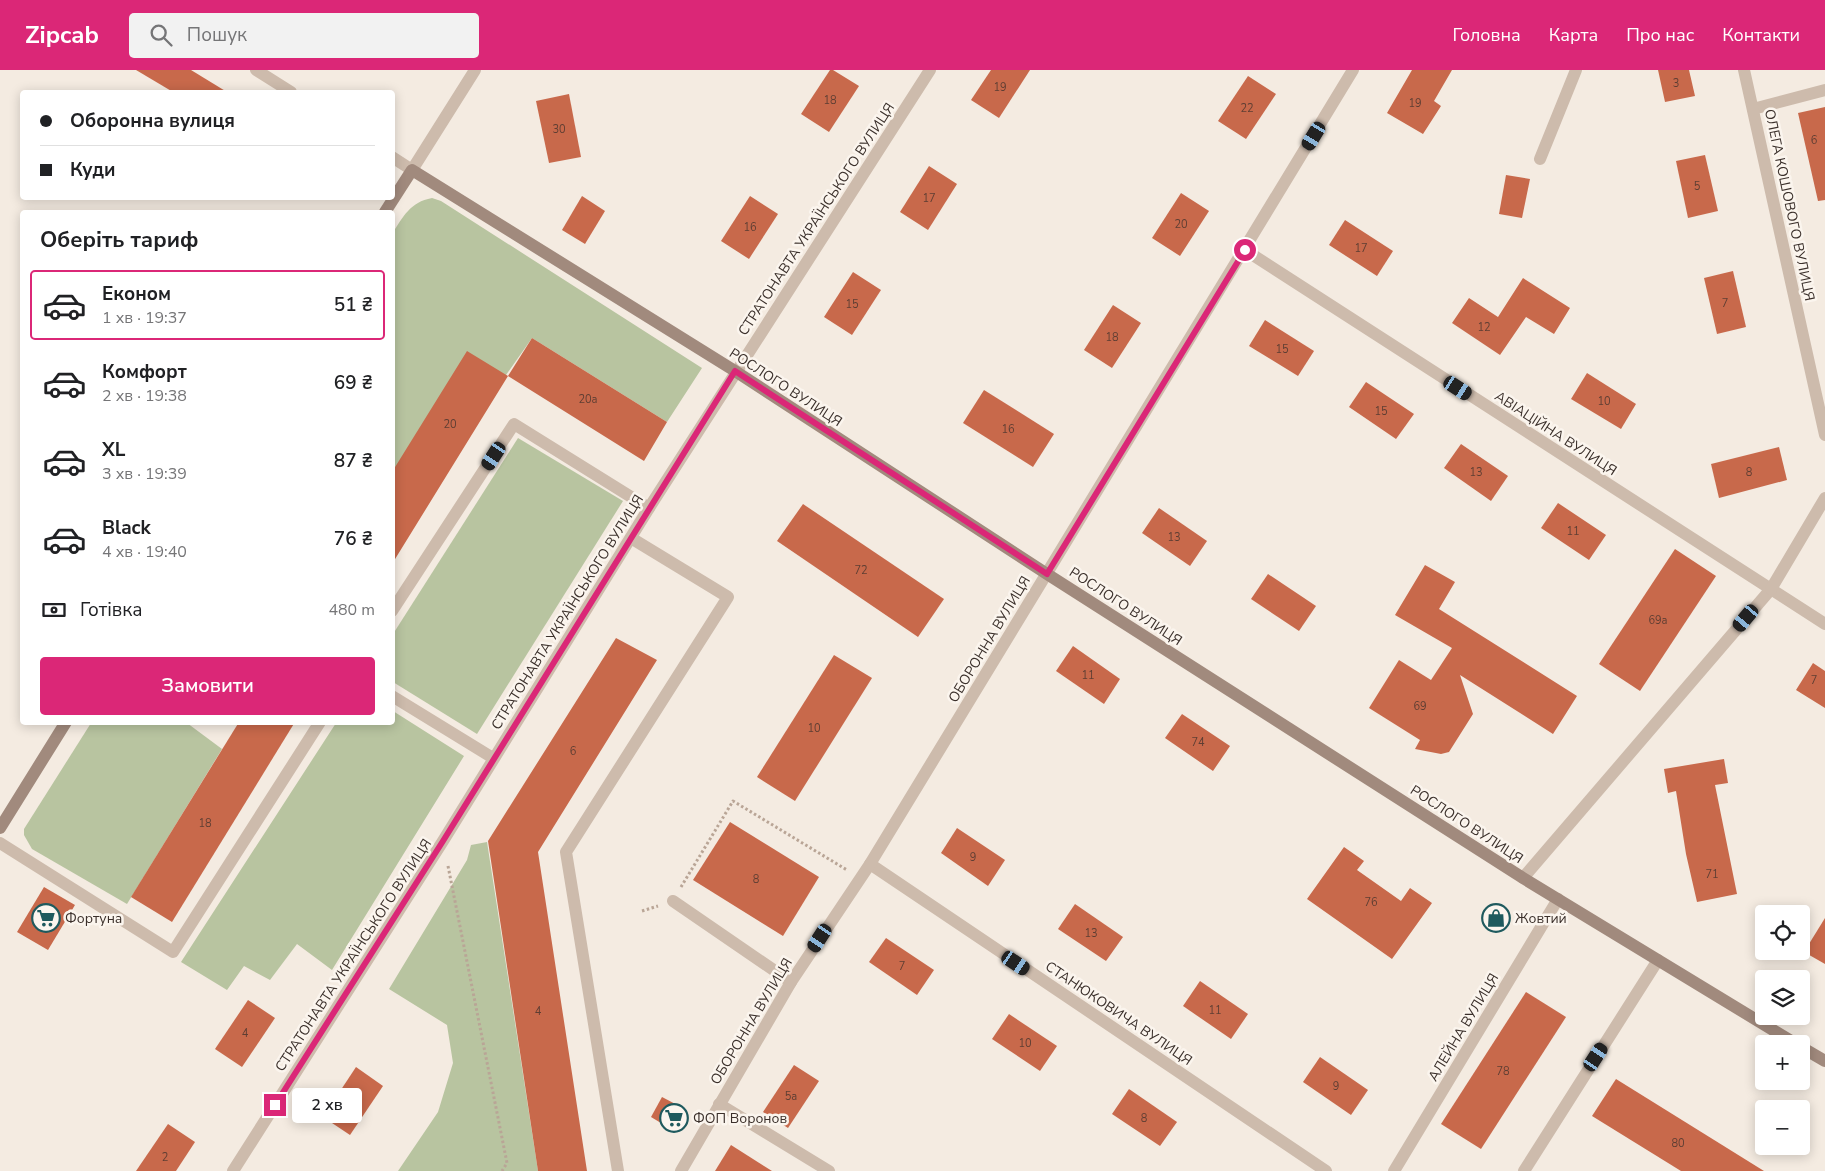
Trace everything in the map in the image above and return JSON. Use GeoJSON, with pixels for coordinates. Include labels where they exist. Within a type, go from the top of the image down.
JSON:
{"type":"FeatureCollection","features":[{"type":"Feature","properties":{"kind":"street"},"geometry":{"type":"LineString","coordinates":[[256,70],[288,90]]}},
{"type":"Feature","properties":{"kind":"street"},"geometry":{"type":"LineString","coordinates":[[395,196],[475,70]]}},
{"type":"Feature","properties":{"kind":"street","name":"СТРАТОНАВТА УКРАЇНСЬКОГО ВУЛИЦЯ"},"geometry":{"type":"LineString","coordinates":[[232,1171],[443,841],[648,508],[930,70]]}},
{"type":"Feature","properties":{"kind":"street","name":"ОБОРОННА ВУЛИЦЯ"},"geometry":{"type":"LineString","coordinates":[[681,1171],[791,982],[870,864],[1353,70]]}},
{"type":"Feature","properties":{"kind":"street"},"geometry":{"type":"LineString","coordinates":[[1540,159],[1576,70]]}},
{"type":"Feature","properties":{"kind":"street","name":"ОЛЕГА КОШОВОГО ВУЛИЦЯ"},"geometry":{"type":"LineString","coordinates":[[1744,70],[1825,435]]}},
{"type":"Feature","properties":{"kind":"street"},"geometry":{"type":"LineString","coordinates":[[1753,109],[1825,90]]}},
{"type":"Feature","properties":{"kind":"street","name":"РОСЛОГО ВУЛИЦЯ"},"geometry":{"type":"LineString","coordinates":[[395,160],[735,371],[1047,574],[1523,878],[1781,1035]]}},
{"type":"Feature","properties":{"kind":"street","name":"АВІАЦІЙНА ВУЛИЦЯ"},"geometry":{"type":"LineString","coordinates":[[1245,250],[1825,624]]}},
{"type":"Feature","properties":{"kind":"street"},"geometry":{"type":"LineString","coordinates":[[395,606],[514,424],[648,508]]}},
{"type":"Feature","properties":{"kind":"street"},"geometry":{"type":"LineString","coordinates":[[1523,878],[1771,589],[1825,498]]}},
{"type":"Feature","properties":{"kind":"street"},"geometry":{"type":"LineString","coordinates":[[618,1171],[566,852],[728,597],[631,538]]}},
{"type":"Feature","properties":{"kind":"street"},"geometry":{"type":"LineString","coordinates":[[395,698],[494,758]]}},
{"type":"Feature","properties":{"kind":"street"},"geometry":{"type":"LineString","coordinates":[[0,828],[64,725]]}},
{"type":"Feature","properties":{"kind":"street"},"geometry":{"type":"LineString","coordinates":[[0,843],[173,952],[318,725]]}},
{"type":"Feature","properties":{"kind":"street","name":"СТАНЮКОВИЧА ВУЛИЦЯ"},"geometry":{"type":"LineString","coordinates":[[870,864],[1326,1171]]}},
{"type":"Feature","properties":{"kind":"street","name":"АЛЕЙНА ВУЛИЦЯ"},"geometry":{"type":"LineString","coordinates":[[1394,1171],[1558,899]]}},
{"type":"Feature","properties":{"kind":"street"},"geometry":{"type":"LineString","coordinates":[[673,901],[791,982]]}},
{"type":"Feature","properties":{"kind":"street"},"geometry":{"type":"LineString","coordinates":[[1524,1171],[1658,960]]}},
{"type":"Feature","properties":{"kind":"street"},"geometry":{"type":"LineString","coordinates":[[1810,1053],[1825,1062]]}},
{"type":"Feature","properties":{"kind":"street"},"geometry":{"type":"LineString","coordinates":[[719,1104],[829,1171]]}},
{"type":"Feature","properties":{"kind":"path"},"geometry":{"type":"LineString","coordinates":[[642,911],[673,901],[733,801],[860,878]]}},
{"type":"Feature","properties":{"kind":"path"},"geometry":{"type":"LineString","coordinates":[[443,841],[507,1163],[502,1171]]}},
{"type":"Feature","properties":{"kind":"green space"},"geometry":{"type":"Polygon","coordinates":[[[432,198],[441,201],[702,368],[667,422],[532,338],[506,375],[395,470],[395,230],[408,211],[424,200],[432,198]]]}},
{"type":"Feature","properties":{"kind":"green space"},"geometry":{"type":"Polygon","coordinates":[[[518,438],[623,501],[477,734],[395,683],[395,631],[518,438]]]}},
{"type":"Feature","properties":{"kind":"green space"},"geometry":{"type":"Polygon","coordinates":[[[395,712],[464,756],[332,970],[297,944],[270,980],[244,966],[227,990],[181,962],[335,725],[395,725],[395,712]]]}},
{"type":"Feature","properties":{"kind":"green space"},"geometry":{"type":"Polygon","coordinates":[[[90,725],[190,725],[222,749],[127,904],[32,849],[24,835],[24,829],[90,725]]]}},
{"type":"Feature","properties":{"kind":"green space"},"geometry":{"type":"Polygon","coordinates":[[[487,842],[538,1171],[398,1171],[438,1112],[453,1063],[447,1025],[389,989],[467,860],[471,845],[487,842]]]}},
{"type":"Feature","properties":{"kind":"building"},"geometry":{"type":"Polygon","coordinates":[[[136,70],[191,70],[224,90],[170,90],[136,70]]]}},
{"type":"Feature","properties":{"kind":"building"},"geometry":{"type":"Polygon","coordinates":[[[830,70],[859,86],[829,132],[801,114],[830,70]]]}},
{"type":"Feature","properties":{"kind":"building"},"geometry":{"type":"Polygon","coordinates":[[[991,70],[1030,70],[999,118],[971,100],[991,70]]]}},
{"type":"Feature","properties":{"kind":"building"},"geometry":{"type":"Polygon","coordinates":[[[1412,70],[1452,70],[1434,101],[1441,106],[1423,134],[1387,113],[1412,70]]]}},
{"type":"Feature","properties":{"kind":"building"},"geometry":{"type":"Polygon","coordinates":[[[1658,70],[1689,70],[1695,96],[1665,102],[1658,70]]]}},
{"type":"Feature","properties":{"kind":"building"},"geometry":{"type":"Polygon","coordinates":[[[1248,76],[1276,94],[1246,139],[1218,121],[1248,76]]]}},
{"type":"Feature","properties":{"kind":"building"},"geometry":{"type":"Polygon","coordinates":[[[569,94],[581,157],[549,163],[536,101],[569,94]]]}},
{"type":"Feature","properties":{"kind":"building"},"geometry":{"type":"Polygon","coordinates":[[[1825,107],[1825,200],[1818,201],[1798,113],[1825,107]]]}},
{"type":"Feature","properties":{"kind":"building"},"geometry":{"type":"Polygon","coordinates":[[[1705,155],[1718,211],[1688,218],[1676,161],[1705,155]]]}},
{"type":"Feature","properties":{"kind":"building"},"geometry":{"type":"Polygon","coordinates":[[[929,166],[957,184],[928,230],[900,212],[929,166]]]}},
{"type":"Feature","properties":{"kind":"building"},"geometry":{"type":"Polygon","coordinates":[[[1506,175],[1530,179],[1522,218],[1499,214],[1506,175]]]}},
{"type":"Feature","properties":{"kind":"building"},"geometry":{"type":"Polygon","coordinates":[[[1181,193],[1209,211],[1180,256],[1152,238],[1181,193]]]}},
{"type":"Feature","properties":{"kind":"building"},"geometry":{"type":"Polygon","coordinates":[[[582,196],[605,211],[585,244],[562,230],[582,196]]]}},
{"type":"Feature","properties":{"kind":"building"},"geometry":{"type":"Polygon","coordinates":[[[750,196],[778,214],[749,259],[721,241],[750,196]]]}},
{"type":"Feature","properties":{"kind":"building"},"geometry":{"type":"Polygon","coordinates":[[[1345,220],[1393,251],[1377,276],[1329,245],[1345,220]]]}},
{"type":"Feature","properties":{"kind":"building"},"geometry":{"type":"Polygon","coordinates":[[[1733,271],[1746,327],[1717,334],[1704,278],[1733,271]]]}},
{"type":"Feature","properties":{"kind":"building"},"geometry":{"type":"Polygon","coordinates":[[[853,272],[881,290],[852,335],[824,317],[853,272]]]}},
{"type":"Feature","properties":{"kind":"building"},"geometry":{"type":"Polygon","coordinates":[[[1523,278],[1570,308],[1554,334],[1526,317],[1500,355],[1452,323],[1469,298],[1498,317],[1523,278]]]}},
{"type":"Feature","properties":{"kind":"building"},"geometry":{"type":"Polygon","coordinates":[[[1113,305],[1141,323],[1112,368],[1084,350],[1113,305]]]}},
{"type":"Feature","properties":{"kind":"building"},"geometry":{"type":"Polygon","coordinates":[[[1265,320],[1314,351],[1298,376],[1249,346],[1265,320]]]}},
{"type":"Feature","properties":{"kind":"building"},"geometry":{"type":"Polygon","coordinates":[[[532,338],[667,422],[644,461],[508,376],[532,338]]]}},
{"type":"Feature","properties":{"kind":"building"},"geometry":{"type":"Polygon","coordinates":[[[467,351],[508,376],[395,559],[395,467],[467,351]]]}},
{"type":"Feature","properties":{"kind":"building"},"geometry":{"type":"Polygon","coordinates":[[[1587,373],[1636,404],[1621,429],[1571,399],[1587,373]]]}},
{"type":"Feature","properties":{"kind":"building"},"geometry":{"type":"Polygon","coordinates":[[[1366,382],[1414,414],[1396,439],[1349,407],[1366,382]]]}},
{"type":"Feature","properties":{"kind":"building"},"geometry":{"type":"Polygon","coordinates":[[[984,390],[1054,434],[1033,467],[963,423],[984,390]]]}},
{"type":"Feature","properties":{"kind":"building"},"geometry":{"type":"Polygon","coordinates":[[[1461,444],[1508,476],[1491,501],[1444,468],[1461,444]]]}},
{"type":"Feature","properties":{"kind":"building"},"geometry":{"type":"Polygon","coordinates":[[[1779,447],[1787,480],[1719,498],[1711,464],[1779,447]]]}},
{"type":"Feature","properties":{"kind":"building"},"geometry":{"type":"Polygon","coordinates":[[[1558,503],[1606,535],[1589,560],[1541,528],[1558,503]]]}},
{"type":"Feature","properties":{"kind":"building"},"geometry":{"type":"Polygon","coordinates":[[[803,504],[944,599],[918,637],[777,541],[803,504]]]}},
{"type":"Feature","properties":{"kind":"building"},"geometry":{"type":"Polygon","coordinates":[[[1159,508],[1207,541],[1190,566],[1142,533],[1159,508]]]}},
{"type":"Feature","properties":{"kind":"building"},"geometry":{"type":"Polygon","coordinates":[[[1675,549],[1716,576],[1640,691],[1599,664],[1675,549]]]}},
{"type":"Feature","properties":{"kind":"building"},"geometry":{"type":"Polygon","coordinates":[[[1425,565],[1455,582],[1439,609],[1577,696],[1553,734],[1460,675],[1473,714],[1449,752],[1441,754],[1415,749],[1420,740],[1369,708],[1399,660],[1431,680],[1452,648],[1395,615],[1425,565]]]}},
{"type":"Feature","properties":{"kind":"building"},"geometry":{"type":"Polygon","coordinates":[[[1268,574],[1316,606],[1299,631],[1251,599],[1268,574]]]}},
{"type":"Feature","properties":{"kind":"building"},"geometry":{"type":"Polygon","coordinates":[[[616,638],[657,660],[538,852],[587,1171],[538,1171],[488,841],[616,638]]]}},
{"type":"Feature","properties":{"kind":"building"},"geometry":{"type":"Polygon","coordinates":[[[1073,646],[1120,679],[1104,704],[1056,671],[1073,646]]]}},
{"type":"Feature","properties":{"kind":"building"},"geometry":{"type":"Polygon","coordinates":[[[834,655],[872,678],[795,801],[757,777],[834,655]]]}},
{"type":"Feature","properties":{"kind":"building"},"geometry":{"type":"Polygon","coordinates":[[[1813,663],[1825,671],[1825,708],[1796,690],[1813,663]]]}},
{"type":"Feature","properties":{"kind":"building"},"geometry":{"type":"Polygon","coordinates":[[[1182,714],[1230,746],[1213,771],[1165,738],[1182,714]]]}},
{"type":"Feature","properties":{"kind":"building"},"geometry":{"type":"Polygon","coordinates":[[[237,725],[293,725],[172,922],[131,897],[237,725]]]}},
{"type":"Feature","properties":{"kind":"building"},"geometry":{"type":"Polygon","coordinates":[[[1724,759],[1728,783],[1715,785],[1737,894],[1697,902],[1686,854],[1676,791],[1668,793],[1664,769],[1724,759]]]}},
{"type":"Feature","properties":{"kind":"building"},"geometry":{"type":"Polygon","coordinates":[[[730,822],[819,877],[783,936],[693,880],[730,822]]]}},
{"type":"Feature","properties":{"kind":"building"},"geometry":{"type":"Polygon","coordinates":[[[957,828],[1005,860],[988,886],[941,853],[957,828]]]}},
{"type":"Feature","properties":{"kind":"building"},"geometry":{"type":"Polygon","coordinates":[[[1344,847],[1364,861],[1357,870],[1401,901],[1410,888],[1432,903],[1392,959],[1307,899],[1344,847]]]}},
{"type":"Feature","properties":{"kind":"building","name":"Фортуна"},"geometry":{"type":"Polygon","coordinates":[[[44,887],[75,905],[48,950],[17,932],[44,887]]]}},
{"type":"Feature","properties":{"kind":"building"},"geometry":{"type":"Polygon","coordinates":[[[1075,904],[1123,937],[1106,961],[1058,929],[1075,904]]]}},
{"type":"Feature","properties":{"kind":"building"},"geometry":{"type":"Polygon","coordinates":[[[1825,918],[1825,964],[1810,955],[1810,942],[1825,918]]]}},
{"type":"Feature","properties":{"kind":"building"},"geometry":{"type":"Polygon","coordinates":[[[886,938],[934,970],[917,995],[869,962],[886,938]]]}},
{"type":"Feature","properties":{"kind":"building"},"geometry":{"type":"Polygon","coordinates":[[[1200,981],[1248,1014],[1231,1039],[1183,1006],[1200,981]]]}},
{"type":"Feature","properties":{"kind":"building"},"geometry":{"type":"Polygon","coordinates":[[[1526,992],[1566,1017],[1481,1149],[1441,1124],[1526,992]]]}},
{"type":"Feature","properties":{"kind":"building"},"geometry":{"type":"Polygon","coordinates":[[[248,1000],[275,1018],[242,1067],[215,1049],[248,1000]]]}},
{"type":"Feature","properties":{"kind":"building"},"geometry":{"type":"Polygon","coordinates":[[[1009,1014],[1057,1046],[1040,1071],[992,1039],[1009,1014]]]}},
{"type":"Feature","properties":{"kind":"building"},"geometry":{"type":"Polygon","coordinates":[[[1320,1057],[1368,1090],[1351,1115],[1303,1082],[1320,1057]]]}},
{"type":"Feature","properties":{"kind":"building"},"geometry":{"type":"Polygon","coordinates":[[[794,1065],[819,1081],[788,1128],[763,1112],[794,1065]]]}},
{"type":"Feature","properties":{"kind":"building"},"geometry":{"type":"Polygon","coordinates":[[[356,1067],[383,1086],[350,1135],[323,1117],[356,1067]]]}},
{"type":"Feature","properties":{"kind":"building"},"geometry":{"type":"Polygon","coordinates":[[[1616,1079],[1764,1171],[1681,1171],[1592,1116],[1616,1079]]]}},
{"type":"Feature","properties":{"kind":"building"},"geometry":{"type":"Polygon","coordinates":[[[1129,1089],[1177,1122],[1160,1146],[1112,1114],[1129,1089]]]}},
{"type":"Feature","properties":{"kind":"building"},"geometry":{"type":"Polygon","coordinates":[[[662,1097],[683,1108],[671,1129],[651,1117],[662,1097]]]}},
{"type":"Feature","properties":{"kind":"building"},"geometry":{"type":"Polygon","coordinates":[[[168,1124],[195,1142],[176,1171],[136,1171],[168,1124]]]}},
{"type":"Feature","properties":{"kind":"building"},"geometry":{"type":"Polygon","coordinates":[[[731,1145],[772,1171],[715,1171],[731,1145]]]}},
{"type":"Feature","properties":{"kind":"place","name":"Фортуна"},"geometry":{"type":"Point","coordinates":[46,918]}},
{"type":"Feature","properties":{"kind":"place","name":"Жовтий"},"geometry":{"type":"Point","coordinates":[1496,918]}},
{"type":"Feature","properties":{"kind":"place","name":"ФОП Воронов"},"geometry":{"type":"Point","coordinates":[674,1118]}},
{"type":"Feature","properties":{"kind":"route"},"geometry":{"type":"LineString","coordinates":[[275,1105],[443,841],[648,508],[735,371],[1047,574],[1245,250]]}}]}
